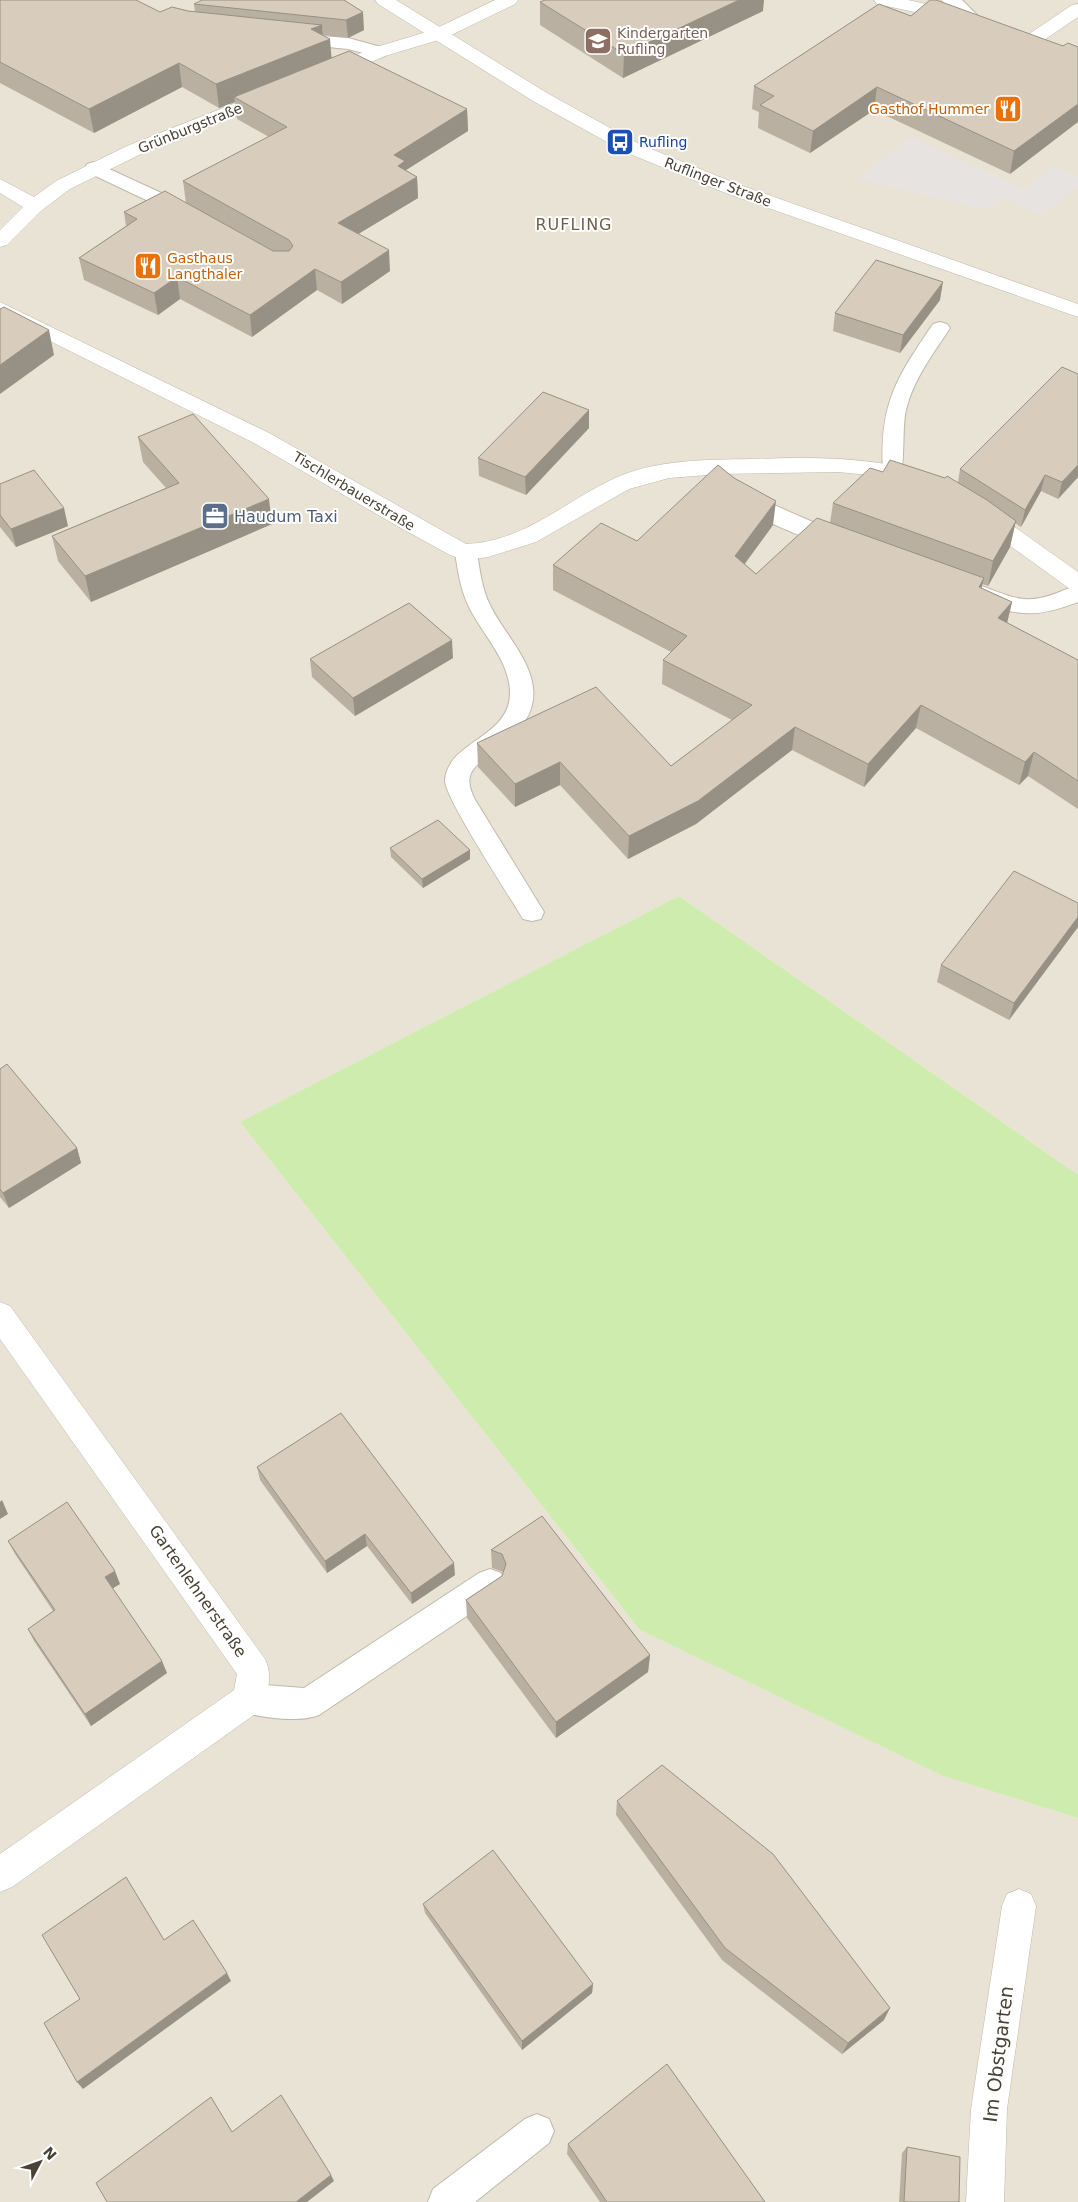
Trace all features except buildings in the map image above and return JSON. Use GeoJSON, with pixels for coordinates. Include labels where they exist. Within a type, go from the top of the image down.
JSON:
{"type":"FeatureCollection","features":[{"type":"Feature","properties":{"kind":"street","name":"Ruflinger Straße"},"geometry":{"type":"LineString","coordinates":[[384,0],[593,127],[673,166],[1078,311]]}},
{"type":"Feature","properties":{"kind":"street"},"geometry":{"type":"LineString","coordinates":[[312,79],[379,52],[439,34],[509,0]]}},
{"type":"Feature","properties":{"kind":"street"},"geometry":{"type":"LineString","coordinates":[[883,0],[981,22]]}},
{"type":"Feature","properties":{"kind":"street"},"geometry":{"type":"LineString","coordinates":[[1013,33],[1039,44],[1078,9]]}},
{"type":"Feature","properties":{"kind":"street","name":"Grünburgstraße"},"geometry":{"type":"LineString","coordinates":[[0,241],[34,206],[63,184],[94,168],[285,90]]}},
{"type":"Feature","properties":{"kind":"street"},"geometry":{"type":"LineString","coordinates":[[0,185],[34,206]]}},
{"type":"Feature","properties":{"kind":"street","name":"Tischlerbauerstraße"},"geometry":{"type":"LineString","coordinates":[[0,308],[93,356],[269,441],[308,462],[404,522],[466,553]]}},
{"type":"Feature","properties":{"kind":"street"},"geometry":{"type":"LineString","coordinates":[[466,553],[504,545],[524,538],[634,478],[665,472],[718,467],[816,464],[893,470],[935,487]]}},
{"type":"Feature","properties":{"kind":"street"},"geometry":{"type":"LineString","coordinates":[[965,504],[1078,583]]}},
{"type":"Feature","properties":{"kind":"street","name":"Gartenlehnerstraße"},"geometry":{"type":"LineString","coordinates":[[0,1315],[254,1670],[248,1699]]}},
{"type":"Feature","properties":{"kind":"street"},"geometry":{"type":"LineString","coordinates":[[0,1875],[248,1699]]}},
{"type":"Feature","properties":{"kind":"street","name":"Im Obstgarten"},"geometry":{"type":"LineString","coordinates":[[986,2202],[989,2109],[1018,1906]]}},
{"type":"Feature","properties":{"kind":"lane"},"geometry":{"type":"LineString","coordinates":[[950,0],[981,22]]}},
{"type":"Feature","properties":{"kind":"lane"},"geometry":{"type":"LineString","coordinates":[[278,37],[369,47],[379,52]]}},
{"type":"Feature","properties":{"kind":"lane"},"geometry":{"type":"LineString","coordinates":[[94,168],[203,221]]}},
{"type":"Feature","properties":{"kind":"lane"},"geometry":{"type":"LineString","coordinates":[[893,470],[892,418],[902,388],[940,328]]}},
{"type":"Feature","properties":{"kind":"lane"},"geometry":{"type":"LineString","coordinates":[[718,467],[724,483],[740,496],[767,512],[855,548]]}},
{"type":"Feature","properties":{"kind":"lane"},"geometry":{"type":"LineString","coordinates":[[466,553],[472,586],[479,606],[523,685],[521,705],[516,720],[501,736],[467,760],[460,769],[457,780],[463,799],[532,912]]}},
{"type":"Feature","properties":{"kind":"lane"},"geometry":{"type":"LineString","coordinates":[[954,584],[1009,604],[1030,609],[1045,607],[1078,593]]}},
{"type":"Feature","properties":{"kind":"lane"},"geometry":{"type":"LineString","coordinates":[[248,1699],[308,1704],[490,1583]]}},
{"type":"Feature","properties":{"kind":"lane"},"geometry":{"type":"LineString","coordinates":[[446,2202],[537,2132]]}},
{"type":"Feature","properties":{"kind":"shaded area"},"geometry":{"type":"Polygon","coordinates":[[[0,0],[1078,0],[1078,1175],[679,896],[240,1122],[640,1630],[943,1776],[1078,1818],[1078,2202],[0,2202],[0,0]]]}},
{"type":"Feature","properties":{"kind":"shaded area"},"geometry":{"type":"Polygon","coordinates":[[[911,137],[1025,190],[1052,166],[1078,177],[1078,187],[1041,215],[1002,199],[988,210],[857,179],[911,137]]]}},
{"type":"Feature","properties":{"kind":"green space"},"geometry":{"type":"Polygon","coordinates":[[[679,896],[1078,1175],[1078,1818],[943,1776],[640,1630],[240,1122],[679,896]]]}},
{"type":"Feature","properties":{"kind":"place","name":"Kindergarten Rufling"},"geometry":{"type":"Point","coordinates":[598,41]}},
{"type":"Feature","properties":{"kind":"place","name":"Gasthof Hummer"},"geometry":{"type":"Point","coordinates":[1008,109]}},
{"type":"Feature","properties":{"kind":"place","name":"Rufling"},"geometry":{"type":"Point","coordinates":[620,142]}},
{"type":"Feature","properties":{"kind":"place","name":"Gasthaus Langthaler"},"geometry":{"type":"Point","coordinates":[148,266]}},
{"type":"Feature","properties":{"kind":"place","name":"Haudum Taxi"},"geometry":{"type":"Point","coordinates":[215,516]}},
{"type":"Feature","properties":{"kind":"district","name":"RUFLING"},"geometry":{"type":"Point","coordinates":[574,224]}}]}
